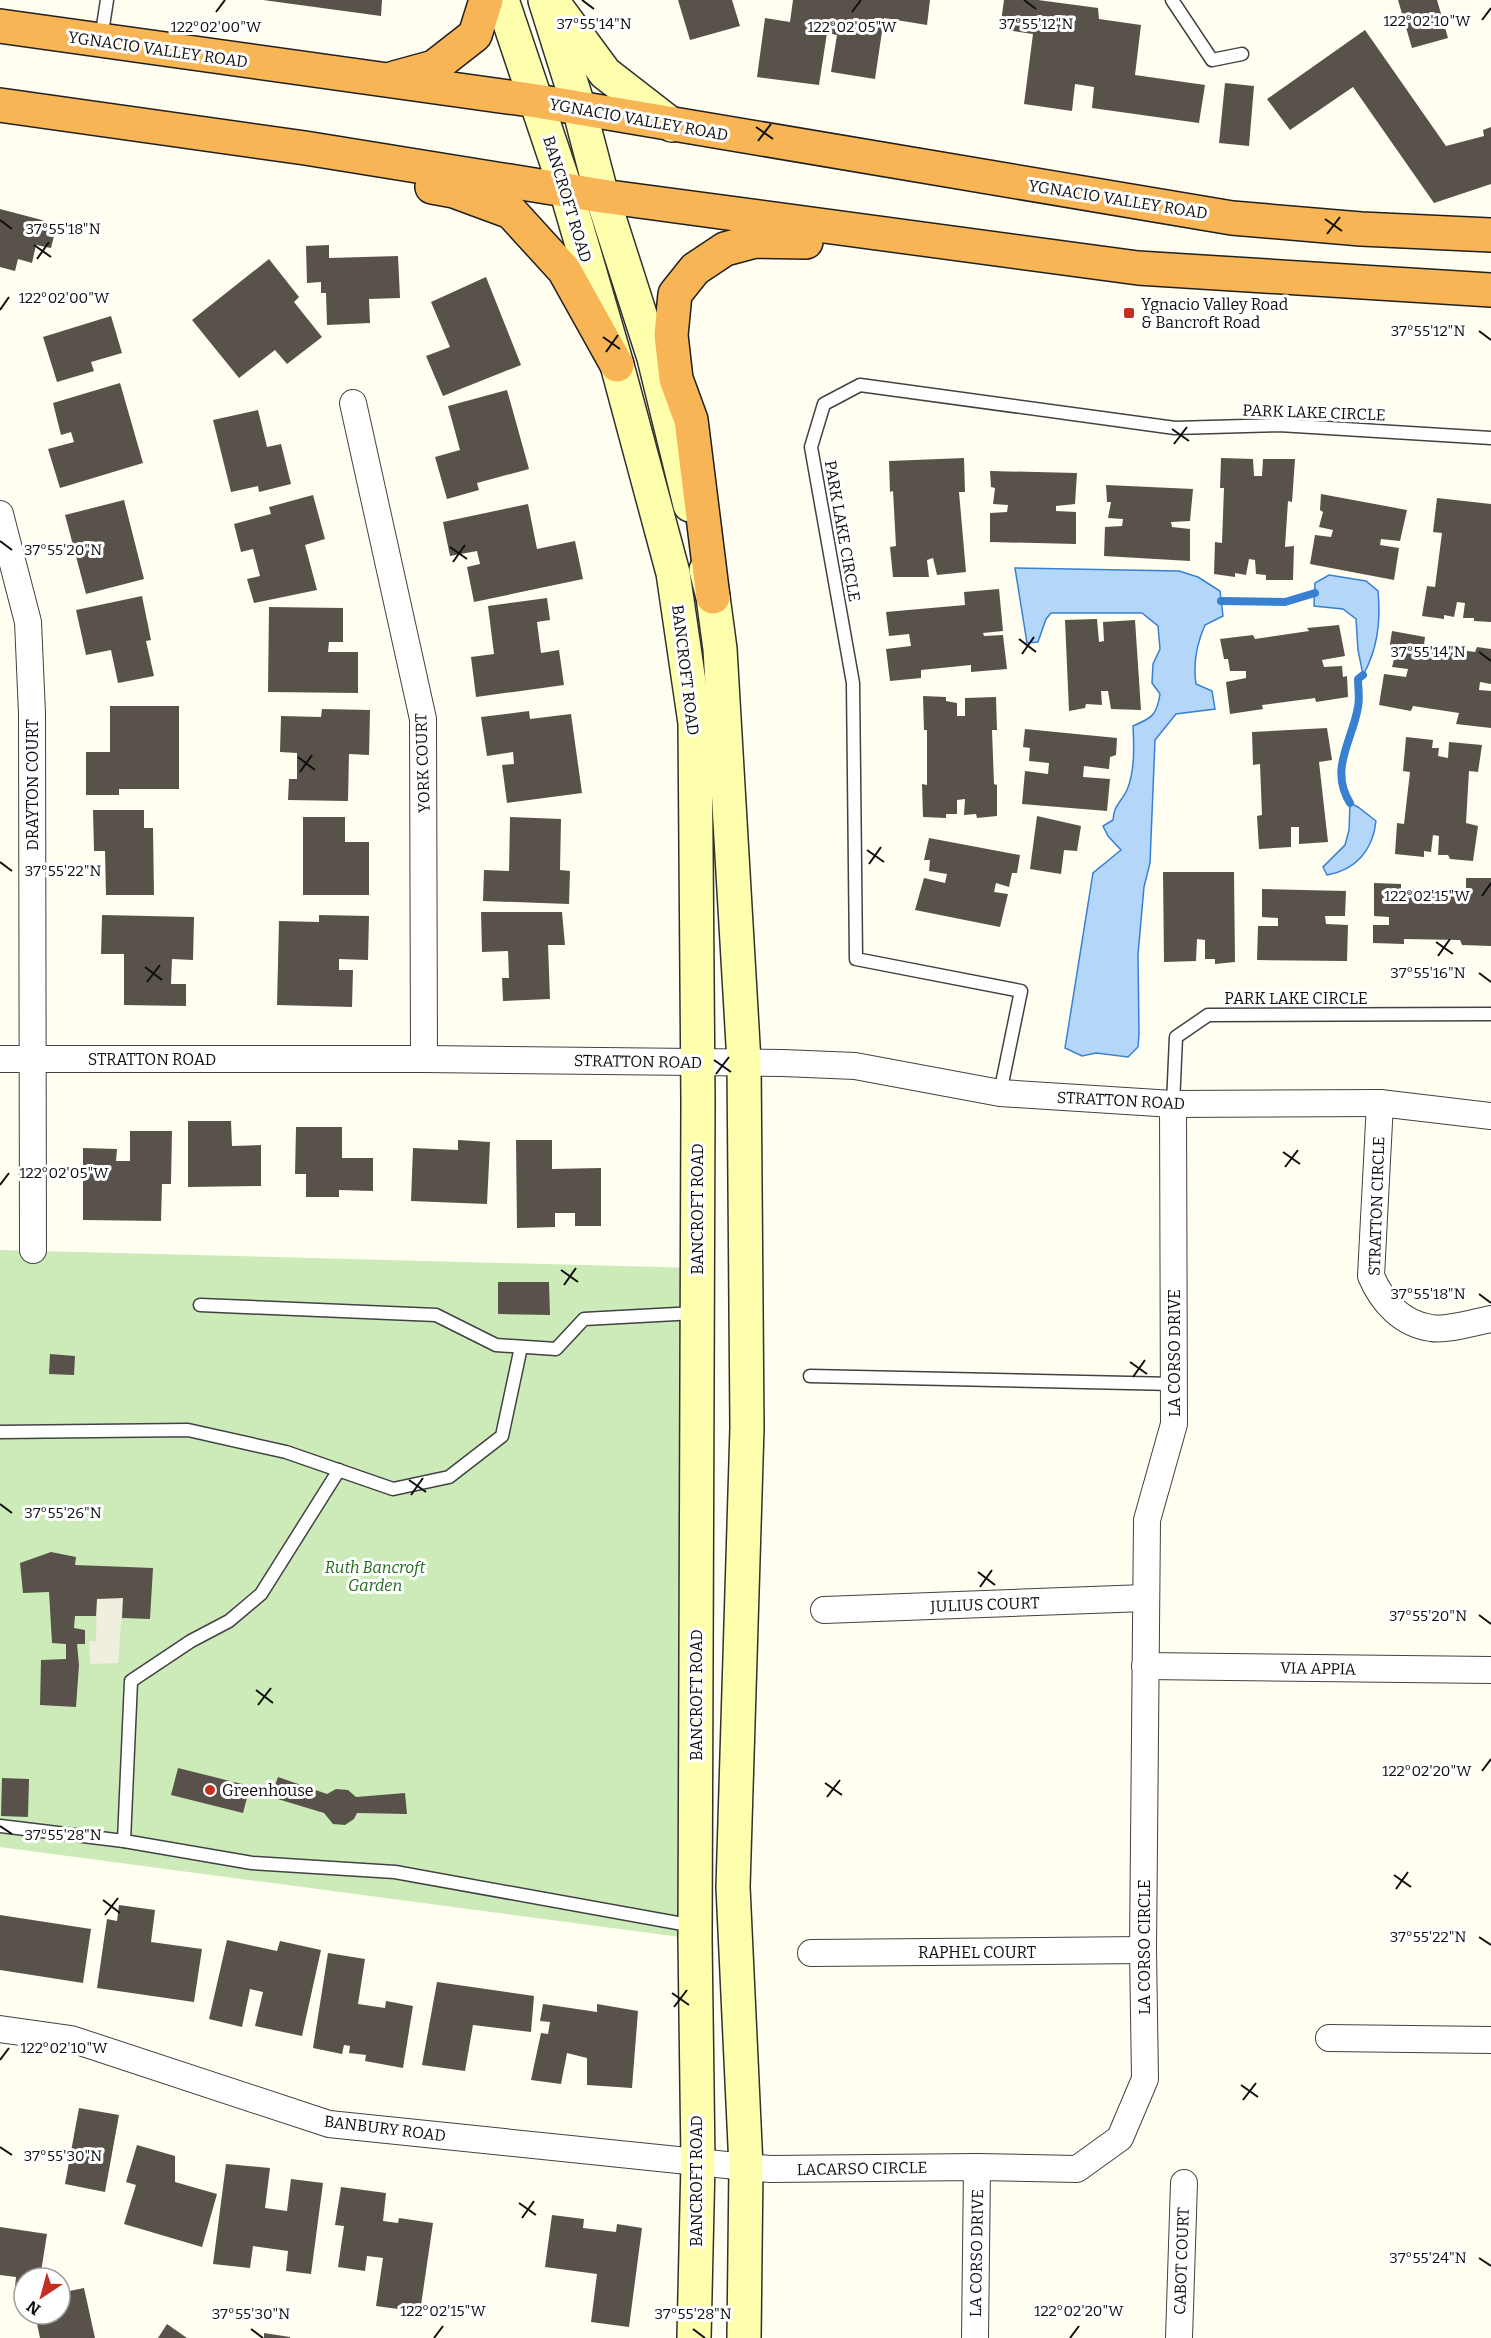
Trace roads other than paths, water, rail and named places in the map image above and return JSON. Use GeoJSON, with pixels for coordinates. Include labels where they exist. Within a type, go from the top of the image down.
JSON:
{"type":"FeatureCollection","features":[{"type":"Feature","properties":{"kind":"highway"},"geometry":{"type":"LineString","coordinates":[[384,81],[435,67],[475,35],[486,0]]}},
{"type":"Feature","properties":{"kind":"highway","name":"YGNACIO VALLEY ROAD"},"geometry":{"type":"LineString","coordinates":[[0,26],[579,108],[1232,218],[1361,229],[1491,235]]}},
{"type":"Feature","properties":{"kind":"highway"},"geometry":{"type":"LineString","coordinates":[[0,105],[305,148],[602,196],[1138,268],[1491,290]]}},
{"type":"Feature","properties":{"kind":"highway"},"geometry":{"type":"LineString","coordinates":[[305,148],[385,179],[454,190],[511,212],[564,270],[617,365]]}},
{"type":"Feature","properties":{"kind":"highway"},"geometry":{"type":"LineString","coordinates":[[713,597],[691,420],[676,380],[673,357],[671,335],[675,294],[695,269],[706,260],[725,249],[755,241],[956,245]]}},
{"type":"Feature","properties":{"kind":"main road","name":"BANCROFT ROAD"},"geometry":{"type":"LineString","coordinates":[[502,0],[566,190],[617,365],[673,573],[695,723],[698,1061],[695,1926],[698,2162],[694,2338]]}},
{"type":"Feature","properties":{"kind":"main road","name":"BANCROFT ROAD"},"geometry":{"type":"LineString","coordinates":[[545,0],[579,108],[602,196],[654,358],[713,597],[720,650],[744,1062],[747,1428],[734,1887],[746,2167],[744,2338]]}},
{"type":"Feature","properties":{"kind":"main road"},"geometry":{"type":"LineString","coordinates":[[552,0],[605,74],[672,125]]}},
{"type":"Feature","properties":{"kind":"street","name":"YORK COURT"},"geometry":{"type":"LineString","coordinates":[[353,403],[423,719],[424,1059]]}},
{"type":"Feature","properties":{"kind":"street","name":"DRAYTON COURT"},"geometry":{"type":"LineString","coordinates":[[0,514],[28,622],[32,713],[33,1250]]}},
{"type":"Feature","properties":{"kind":"street","name":"STRATTON ROAD"},"geometry":{"type":"LineString","coordinates":[[0,1059],[744,1062],[855,1066],[1000,1093],[1173,1104],[1380,1103]]}},
{"type":"Feature","properties":{"kind":"street"},"geometry":{"type":"LineString","coordinates":[[1380,1103],[1491,1116]]}},
{"type":"Feature","properties":{"kind":"street","name":"STRATTON CIRCLE"},"geometry":{"type":"LineString","coordinates":[[1380,1103],[1371,1276],[1377,1292],[1394,1311],[1414,1323],[1433,1329],[1491,1319]]}},
{"type":"Feature","properties":{"kind":"street","name":"LA CORSO DRIVE"},"geometry":{"type":"LineString","coordinates":[[1145,1598],[1147,1520],[1174,1424],[1173,1104]]}},
{"type":"Feature","properties":{"kind":"street","name":"JULIUS COURT"},"geometry":{"type":"LineString","coordinates":[[824,1610],[1145,1598]]}},
{"type":"Feature","properties":{"kind":"street","name":"LA CORSO CIRCLE"},"geometry":{"type":"LineString","coordinates":[[977,2167],[1077,2169],[1120,2138],[1145,2079],[1143,1950],[1145,1598]]}},
{"type":"Feature","properties":{"kind":"street","name":"VIA APPIA"},"geometry":{"type":"LineString","coordinates":[[1145,1666],[1491,1670]]}},
{"type":"Feature","properties":{"kind":"street","name":"RAPHEL COURT"},"geometry":{"type":"LineString","coordinates":[[811,1953],[1143,1950]]}},
{"type":"Feature","properties":{"kind":"street","name":"BANBURY ROAD"},"geometry":{"type":"LineString","coordinates":[[0,2029],[71,2038],[329,2124],[746,2167]]}},
{"type":"Feature","properties":{"kind":"street"},"geometry":{"type":"LineString","coordinates":[[1329,2038],[1491,2040]]}},
{"type":"Feature","properties":{"kind":"street","name":"LACARSO CIRCLE"},"geometry":{"type":"LineString","coordinates":[[746,2167],[771,2169],[977,2167]]}},
{"type":"Feature","properties":{"kind":"street","name":"LA CORSO DRIVE"},"geometry":{"type":"LineString","coordinates":[[975,2338],[977,2167]]}},
{"type":"Feature","properties":{"kind":"street","name":"CABOT COURT"},"geometry":{"type":"LineString","coordinates":[[1179,2338],[1184,2183]]}},
{"type":"Feature","properties":{"kind":"lane"},"geometry":{"type":"LineString","coordinates":[[101,40],[107,0]]}},
{"type":"Feature","properties":{"kind":"lane"},"geometry":{"type":"LineString","coordinates":[[1172,0],[1212,60],[1242,54]]}},
{"type":"Feature","properties":{"kind":"lane","name":"PARK LAKE CIRCLE"},"geometry":{"type":"LineString","coordinates":[[1000,1093],[1021,991],[856,959],[853,683],[811,447],[824,404],[860,385],[1175,428],[1279,425],[1491,438]]}},
{"type":"Feature","properties":{"kind":"lane","name":"PARK LAKE CIRCLE"},"geometry":{"type":"LineString","coordinates":[[1173,1104],[1176,1036],[1208,1015],[1491,1014]]}},
{"type":"Feature","properties":{"kind":"lane"},"geometry":{"type":"LineString","coordinates":[[200,1305],[436,1315],[496,1346],[556,1348],[584,1319],[697,1313]]}},
{"type":"Feature","properties":{"kind":"lane"},"geometry":{"type":"LineString","coordinates":[[0,1432],[188,1430],[286,1452],[393,1489],[449,1477],[502,1436],[521,1347]]}},
{"type":"Feature","properties":{"kind":"lane"},"geometry":{"type":"LineString","coordinates":[[810,1376],[1174,1384]]}},
{"type":"Feature","properties":{"kind":"lane"},"geometry":{"type":"LineString","coordinates":[[124,1841],[131,1682],[190,1641],[229,1621],[261,1594],[339,1470]]}},
{"type":"Feature","properties":{"kind":"lane"},"geometry":{"type":"LineString","coordinates":[[0,1826],[124,1841],[252,1863],[394,1872],[695,1926]]}},
{"type":"Feature","properties":{"kind":"water"},"geometry":{"type":"Polygon","coordinates":[[[1015,568],[1179,571],[1198,577],[1220,591],[1223,616],[1205,625],[1195,661],[1196,684],[1212,691],[1215,709],[1176,714],[1155,740],[1150,863],[1144,887],[1138,954],[1138,1047],[1128,1057],[1096,1053],[1082,1056],[1065,1048],[1093,873],[1121,850],[1108,836],[1103,826],[1113,820],[1116,807],[1130,783],[1133,726],[1152,715],[1159,701],[1160,694],[1152,683],[1153,664],[1160,649],[1158,626],[1142,613],[1051,613],[1046,619],[1038,642],[1027,643],[1015,568]]]}},
{"type":"Feature","properties":{"kind":"water"},"geometry":{"type":"Polygon","coordinates":[[[1329,575],[1366,581],[1378,591],[1377,634],[1372,655],[1363,675],[1358,650],[1356,619],[1343,609],[1314,606],[1315,583],[1329,575]]]}},
{"type":"Feature","properties":{"kind":"water"},"geometry":{"type":"Polygon","coordinates":[[[1350,803],[1376,821],[1371,841],[1367,850],[1354,863],[1346,869],[1327,875],[1323,867],[1345,845],[1349,830],[1350,803]]]}},
{"type":"Feature","properties":{"kind":"waterway"},"geometry":{"type":"LineString","coordinates":[[1221,601],[1285,602],[1315,593]]}},
{"type":"Feature","properties":{"kind":"waterway"},"geometry":{"type":"LineString","coordinates":[[1350,803],[1344,791],[1342,767],[1358,707],[1358,679],[1363,675]]}},
{"type":"Feature","properties":{"kind":"place","name":"Ygnacio Valley Road & Bancroft Road"},"geometry":{"type":"Point","coordinates":[1129,313]}},
{"type":"Feature","properties":{"kind":"place","name":"Greenhouse"},"geometry":{"type":"Point","coordinates":[210,1790]}},
{"type":"Feature","properties":{"kind":"park label","name":"Ruth Bancroft Garden"},"geometry":{"type":"Point","coordinates":[375,1576]}}]}
